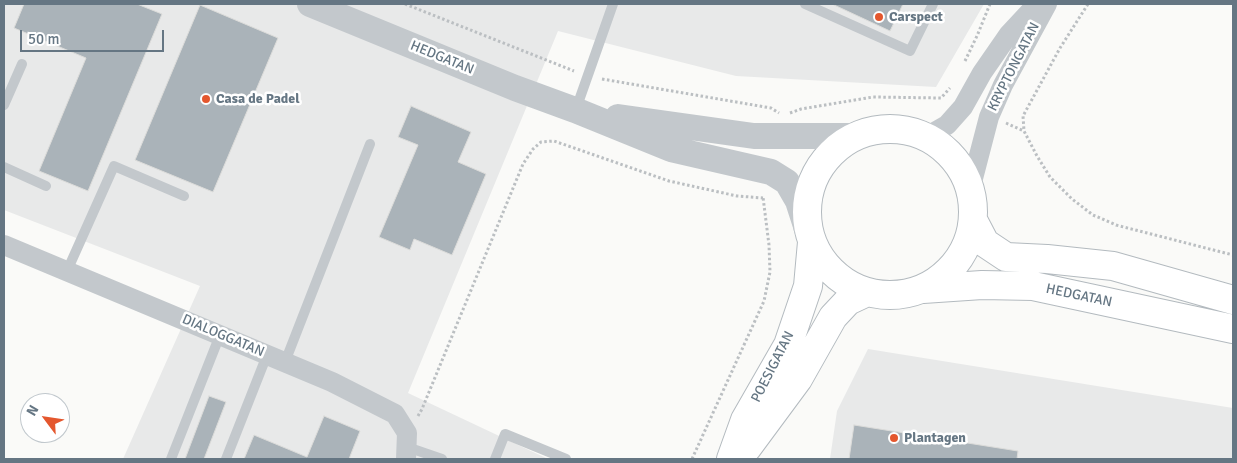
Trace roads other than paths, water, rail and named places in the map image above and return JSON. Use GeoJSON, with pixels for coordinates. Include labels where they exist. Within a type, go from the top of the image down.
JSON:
{"type":"FeatureCollection","features":[{"type":"Feature","properties":{"kind":"main road"},"geometry":{"type":"LineString","coordinates":[[973,220],[963,252],[946,274],[922,290],[896,295],[865,293],[836,276],[817,253],[810,235],[808,192],[816,171],[833,151],[856,136],[879,130],[905,131],[926,137],[948,152],[962,171],[970,190],[973,220],[985,243],[1006,257],[1113,266],[1233,300]]}},
{"type":"Feature","properties":{"kind":"main road","name":"POESIGATAN"},"geometry":{"type":"LineString","coordinates":[[731,459],[746,420],[788,345],[808,286],[810,235]]}},
{"type":"Feature","properties":{"kind":"main road","name":"HEDGATAN"},"geometry":{"type":"LineString","coordinates":[[922,290],[982,285],[1033,286],[1233,329]]}},
{"type":"Feature","properties":{"kind":"main road","name":"POESIGATAN"},"geometry":{"type":"LineString","coordinates":[[738,459],[798,378],[833,317],[848,301],[865,293]]}},
{"type":"Feature","properties":{"kind":"street","name":"HEDGATAN"},"geometry":{"type":"LineString","coordinates":[[310,4],[515,88],[576,110],[671,149],[771,172],[787,182],[798,201],[810,235]]}},
{"type":"Feature","properties":{"kind":"street","name":"KRYPTONGATAN"},"geometry":{"type":"LineString","coordinates":[[926,137],[946,125],[963,107],[982,73],[1009,34],[1037,4]]}},
{"type":"Feature","properties":{"kind":"street","name":"KRYPTONGATAN"},"geometry":{"type":"LineString","coordinates":[[970,190],[989,117],[1003,85],[1047,4]]}},
{"type":"Feature","properties":{"kind":"street","name":"HEDGATAN"},"geometry":{"type":"LineString","coordinates":[[576,110],[754,136],[856,136]]}},
{"type":"Feature","properties":{"kind":"street","name":"DIALOGGATAN"},"geometry":{"type":"LineString","coordinates":[[4,245],[332,382],[395,414],[407,433],[406,453]]}},
{"type":"Feature","properties":{"kind":"lane"},"geometry":{"type":"LineString","coordinates":[[576,110],[613,4]]}},
{"type":"Feature","properties":{"kind":"lane"},"geometry":{"type":"LineString","coordinates":[[805,4],[910,51],[933,4]]}},
{"type":"Feature","properties":{"kind":"lane"},"geometry":{"type":"LineString","coordinates":[[4,105],[22,64]]}},
{"type":"Feature","properties":{"kind":"lane"},"geometry":{"type":"LineString","coordinates":[[226,459],[276,359],[370,144]]}},
{"type":"Feature","properties":{"kind":"lane"},"geometry":{"type":"LineString","coordinates":[[67,271],[114,166],[184,196]]}},
{"type":"Feature","properties":{"kind":"lane"},"geometry":{"type":"LineString","coordinates":[[4,167],[46,186]]}},
{"type":"Feature","properties":{"kind":"lane"},"geometry":{"type":"LineString","coordinates":[[171,459],[220,335]]}},
{"type":"Feature","properties":{"kind":"lane"},"geometry":{"type":"LineString","coordinates":[[494,459],[505,434],[566,459]]}},
{"type":"Feature","properties":{"kind":"lane"},"geometry":{"type":"LineString","coordinates":[[406,453],[442,459]]}},
{"type":"Feature","properties":{"kind":"place","name":"Carspect"},"geometry":{"type":"Point","coordinates":[879,17]}},
{"type":"Feature","properties":{"kind":"place","name":"Casa de Padel"},"geometry":{"type":"Point","coordinates":[206,99]}},
{"type":"Feature","properties":{"kind":"place","name":"Plantagen"},"geometry":{"type":"Point","coordinates":[894,438]}}]}
